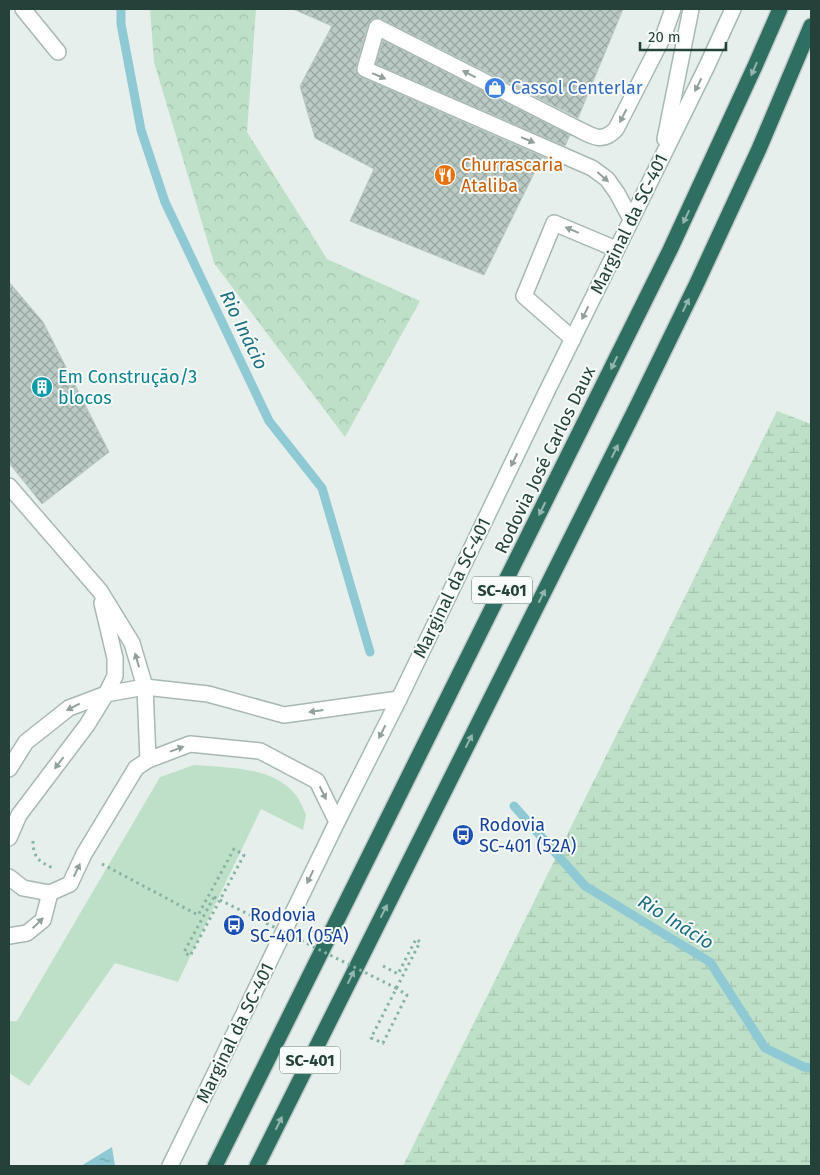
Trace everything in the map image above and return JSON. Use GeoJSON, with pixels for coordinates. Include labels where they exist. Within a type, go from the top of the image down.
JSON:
{"type":"FeatureCollection","features":[{"type":"Feature","properties":{"kind":"highway","name":"Rodovia José Carlos Daux"},"geometry":{"type":"LineString","coordinates":[[215,1166],[670,250],[780,9]]}},
{"type":"Feature","properties":{"kind":"highway","name":"SC-401"},"geometry":{"type":"LineString","coordinates":[[257,1166],[602,478],[693,292],[760,149],[811,26]]}},
{"type":"Feature","properties":{"kind":"main road"},"geometry":{"type":"LineString","coordinates":[[23,9],[58,52]]}},
{"type":"Feature","properties":{"kind":"main road"},"geometry":{"type":"LineString","coordinates":[[631,219],[607,179],[592,168],[365,69],[377,27],[574,127],[595,137],[603,138],[611,135],[616,129],[663,37],[673,9]]}},
{"type":"Feature","properties":{"kind":"main road"},"geometry":{"type":"LineString","coordinates":[[660,160],[691,9]]}},
{"type":"Feature","properties":{"kind":"main road","name":"Marginal da SC-401"},"geometry":{"type":"LineString","coordinates":[[170,1166],[337,822],[399,699],[733,9]]}},
{"type":"Feature","properties":{"kind":"main road"},"geometry":{"type":"LineString","coordinates":[[573,338],[524,296],[554,223],[616,249]]}},
{"type":"Feature","properties":{"kind":"main road"},"geometry":{"type":"LineString","coordinates":[[9,486],[100,591],[132,643],[145,688],[148,760]]}},
{"type":"Feature","properties":{"kind":"main road"},"geometry":{"type":"LineString","coordinates":[[9,838],[19,815],[87,725],[115,676],[115,658],[100,591]]}},
{"type":"Feature","properties":{"kind":"main road"},"geometry":{"type":"LineString","coordinates":[[9,769],[26,742],[69,708],[106,694],[145,688],[208,694],[284,715],[399,699]]}},
{"type":"Feature","properties":{"kind":"main road"},"geometry":{"type":"LineString","coordinates":[[9,877],[23,888],[50,893],[70,884],[84,854],[136,768],[148,760],[190,744],[260,751],[316,780],[337,822]]}},
{"type":"Feature","properties":{"kind":"main road"},"geometry":{"type":"LineString","coordinates":[[9,936],[27,933],[43,920],[50,893]]}},
{"type":"Feature","properties":{"kind":"path"},"geometry":{"type":"LineString","coordinates":[[19,815],[33,838],[34,851],[38,859],[44,864],[59,870],[72,880]]}},
{"type":"Feature","properties":{"kind":"path"},"geometry":{"type":"LineString","coordinates":[[84,854],[198,915],[234,849],[244,854],[190,956],[184,952],[214,897],[396,988],[407,995],[383,1043],[371,1038],[396,988],[420,942],[416,939],[398,974],[362,954]]}},
{"type":"Feature","properties":{"kind":"green space"},"geometry":{"type":"Polygon","coordinates":[[[150,9],[256,9],[247,132],[327,259],[420,301],[345,437],[214,263],[154,62],[150,9]]]}},
{"type":"Feature","properties":{"kind":"green space"},"geometry":{"type":"Polygon","coordinates":[[[777,411],[811,424],[811,1166],[403,1166],[777,411]]]}},
{"type":"Feature","properties":{"kind":"green space"},"geometry":{"type":"Polygon","coordinates":[[[194,765],[248,770],[274,778],[285,785],[300,801],[306,815],[303,830],[261,809],[178,982],[115,963],[29,1086],[9,1073],[9,1021],[17,1021],[160,777],[194,765]]]}},
{"type":"Feature","properties":{"kind":"water"},"geometry":{"type":"Polygon","coordinates":[[[112,1147],[115,1166],[81,1166],[112,1147]]]}},
{"type":"Feature","properties":{"kind":"building"},"geometry":{"type":"Polygon","coordinates":[[[293,9],[623,9],[578,118],[381,19],[375,18],[368,24],[356,67],[356,71],[361,77],[554,162],[542,157],[484,275],[350,221],[374,169],[315,138],[300,86],[332,26],[293,9]]]}},
{"type":"Feature","properties":{"kind":"building"},"geometry":{"type":"Polygon","coordinates":[[[383,40],[570,135],[565,146],[376,64],[383,40]]]}},
{"type":"Feature","properties":{"kind":"building","name":"Em Construção/3 blocos"},"geometry":{"type":"Polygon","coordinates":[[[9,282],[43,322],[109,452],[42,504],[9,463],[9,282]]]}},
{"type":"Feature","properties":{"kind":"waterway","name":"Rio Inácio"},"geometry":{"type":"LineString","coordinates":[[121,9],[121,24],[141,130],[165,202],[269,421],[322,488],[370,652]]}},
{"type":"Feature","properties":{"kind":"waterway","name":"Rio Inácio"},"geometry":{"type":"LineString","coordinates":[[514,806],[585,886],[710,962],[765,1048],[804,1067],[811,1068]]}},
{"type":"Feature","properties":{"kind":"place","name":"Cassol Centerlar"},"geometry":{"type":"Point","coordinates":[495,88]}},
{"type":"Feature","properties":{"kind":"place","name":"Churrascaria Ataliba"},"geometry":{"type":"Point","coordinates":[445,175]}},
{"type":"Feature","properties":{"kind":"place","name":"Em Construção/3 blocos"},"geometry":{"type":"Point","coordinates":[42,387]}},
{"type":"Feature","properties":{"kind":"place","name":"Rodovia SC-401 (52A)"},"geometry":{"type":"Point","coordinates":[463,835]}},
{"type":"Feature","properties":{"kind":"place","name":"Rodovia SC-401 (05A)"},"geometry":{"type":"Point","coordinates":[234,925]}}]}
